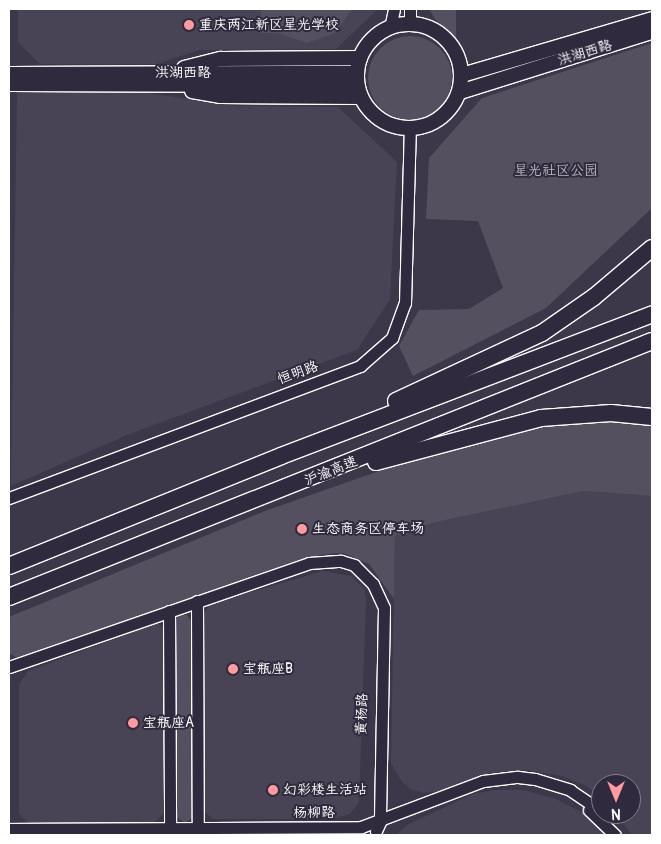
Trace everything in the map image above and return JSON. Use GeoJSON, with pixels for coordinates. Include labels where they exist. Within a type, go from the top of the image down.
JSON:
{"type":"FeatureCollection","features":[{"type":"Feature","properties":{"kind":"highway"},"geometry":{"type":"LineString","coordinates":[[281,456],[542,333],[594,297],[652,248]]}},
{"type":"Feature","properties":{"kind":"highway"},"geometry":{"type":"LineString","coordinates":[[9,566],[281,456],[652,314]]}},
{"type":"Feature","properties":{"kind":"highway","name":"沪渝高速"},"geometry":{"type":"LineString","coordinates":[[9,597],[290,487],[652,341]]}},
{"type":"Feature","properties":{"kind":"highway"},"geometry":{"type":"LineString","coordinates":[[290,487],[541,418],[611,413],[652,417]]}},
{"type":"Feature","properties":{"kind":"main road","name":"洪湖西路"},"geometry":{"type":"LineString","coordinates":[[462,75],[652,19]]}},
{"type":"Feature","properties":{"kind":"main road"},"geometry":{"type":"LineString","coordinates":[[410,24],[429,27],[442,34],[456,52],[462,75],[460,92],[452,107],[440,119],[410,129],[380,119],[358,85],[360,58],[370,41],[390,28],[410,24]]}},
{"type":"Feature","properties":{"kind":"main road","name":"洪湖西路"},"geometry":{"type":"LineString","coordinates":[[460,92],[652,32]]}},
{"type":"Feature","properties":{"kind":"main road"},"geometry":{"type":"LineString","coordinates":[[157,79],[221,59],[360,58]]}},
{"type":"Feature","properties":{"kind":"main road","name":"洪湖西路"},"geometry":{"type":"LineString","coordinates":[[9,74],[358,85]]}},
{"type":"Feature","properties":{"kind":"main road"},"geometry":{"type":"LineString","coordinates":[[157,79],[220,96],[358,85]]}},
{"type":"Feature","properties":{"kind":"main road","name":"洪湖西路"},"geometry":{"type":"LineString","coordinates":[[9,84],[157,79]]}},
{"type":"Feature","properties":{"kind":"street"},"geometry":{"type":"LineString","coordinates":[[390,28],[394,9]]}},
{"type":"Feature","properties":{"kind":"street"},"geometry":{"type":"LineString","coordinates":[[410,9],[410,24]]}},
{"type":"Feature","properties":{"kind":"street","name":"恒明路"},"geometry":{"type":"LineString","coordinates":[[9,498],[360,366],[392,338],[404,303],[410,129]]}},
{"type":"Feature","properties":{"kind":"street","name":"黄杨路"},"geometry":{"type":"LineString","coordinates":[[197,601],[325,561],[354,565],[365,573],[379,594],[376,828]]}},
{"type":"Feature","properties":{"kind":"street"},"geometry":{"type":"LineString","coordinates":[[9,667],[197,601],[198,832]]}},
{"type":"Feature","properties":{"kind":"street"},"geometry":{"type":"LineString","coordinates":[[169,611],[170,832]]}},
{"type":"Feature","properties":{"kind":"street","name":"杨柳路"},"geometry":{"type":"LineString","coordinates":[[9,829],[198,832],[376,828],[475,784],[518,777],[535,779],[570,790],[591,804]]}},
{"type":"Feature","properties":{"kind":"street","name":"杨柳路"},"geometry":{"type":"LineString","coordinates":[[289,835],[350,835],[376,828],[468,792],[518,784],[566,796],[593,812],[615,835]]}},
{"type":"Feature","properties":{"kind":"street"},"geometry":{"type":"LineString","coordinates":[[614,824],[623,835]]}},
{"type":"Feature","properties":{"kind":"shaded area","name":"重庆两江新区星光学校"},"geometry":{"type":"Polygon","coordinates":[[[18,9],[378,9],[336,49],[199,50],[157,64],[40,64],[18,42],[18,9]]]}},
{"type":"Feature","properties":{"kind":"shaded area"},"geometry":{"type":"Polygon","coordinates":[[[133,91],[235,106],[338,107],[397,162],[390,299],[357,350],[127,435],[11,486],[17,93],[133,91]]]}},
{"type":"Feature","properties":{"kind":"shaded area"},"geometry":{"type":"Polygon","coordinates":[[[584,491],[652,496],[652,835],[632,835],[624,824],[641,824],[641,774],[591,774],[591,790],[587,786],[562,776],[526,770],[490,773],[440,791],[424,793],[412,790],[402,782],[391,763],[395,536],[436,522],[584,491]]]}},
{"type":"Feature","properties":{"kind":"shaded area"},"geometry":{"type":"Polygon","coordinates":[[[323,571],[351,576],[364,589],[366,600],[359,802],[350,814],[333,819],[213,819],[205,812],[204,613],[210,604],[323,571]]]}},
{"type":"Feature","properties":{"kind":"shaded area"},"geometry":{"type":"Polygon","coordinates":[[[157,623],[164,628],[164,813],[155,822],[28,823],[19,814],[19,685],[28,671],[157,623]]]}},
{"type":"Feature","properties":{"kind":"shaded area"},"geometry":{"type":"Polygon","coordinates":[[[494,790],[523,790],[556,799],[585,814],[591,820],[591,824],[595,824],[605,835],[396,835],[407,825],[473,794],[494,790]]]}},
{"type":"Feature","properties":{"kind":"green space"},"geometry":{"type":"Polygon","coordinates":[[[261,9],[352,9],[335,33],[307,43],[278,33],[261,33],[261,9]]]}},
{"type":"Feature","properties":{"kind":"green space"},"geometry":{"type":"Polygon","coordinates":[[[429,9],[456,9],[456,39],[435,19],[429,9]]]}},
{"type":"Feature","properties":{"kind":"green space"},"geometry":{"type":"Polygon","coordinates":[[[410,36],[433,43],[445,55],[452,78],[445,101],[433,113],[410,120],[387,113],[375,101],[368,78],[375,55],[387,43],[410,36]]]}},
{"type":"Feature","properties":{"kind":"green space","name":"星光社区公园"},"geometry":{"type":"Polygon","coordinates":[[[652,43],[652,208],[546,308],[413,376],[399,346],[419,310],[469,309],[503,288],[478,221],[426,219],[429,158],[482,98],[652,43]]]}},
{"type":"Feature","properties":{"kind":"green space"},"geometry":{"type":"Polygon","coordinates":[[[609,421],[652,425],[652,496],[584,491],[436,522],[395,536],[394,599],[369,564],[343,553],[326,554],[304,559],[19,659],[9,653],[9,617],[265,511],[422,456],[541,425],[609,421]]]}},
{"type":"Feature","properties":{"kind":"green space"},"geometry":{"type":"Polygon","coordinates":[[[178,615],[187,615],[192,622],[193,817],[185,823],[177,817],[174,622],[178,615]]]}},
{"type":"Feature","properties":{"kind":"place","name":"重庆两江新区星光学校"},"geometry":{"type":"Point","coordinates":[189,25]}},
{"type":"Feature","properties":{"kind":"place","name":"生态商务区停车场"},"geometry":{"type":"Point","coordinates":[302,529]}},
{"type":"Feature","properties":{"kind":"place","name":"宝瓶座B"},"geometry":{"type":"Point","coordinates":[233,669]}},
{"type":"Feature","properties":{"kind":"place","name":"宝瓶座A"},"geometry":{"type":"Point","coordinates":[133,723]}},
{"type":"Feature","properties":{"kind":"place","name":"幻彩楼生活站"},"geometry":{"type":"Point","coordinates":[273,790]}}]}
